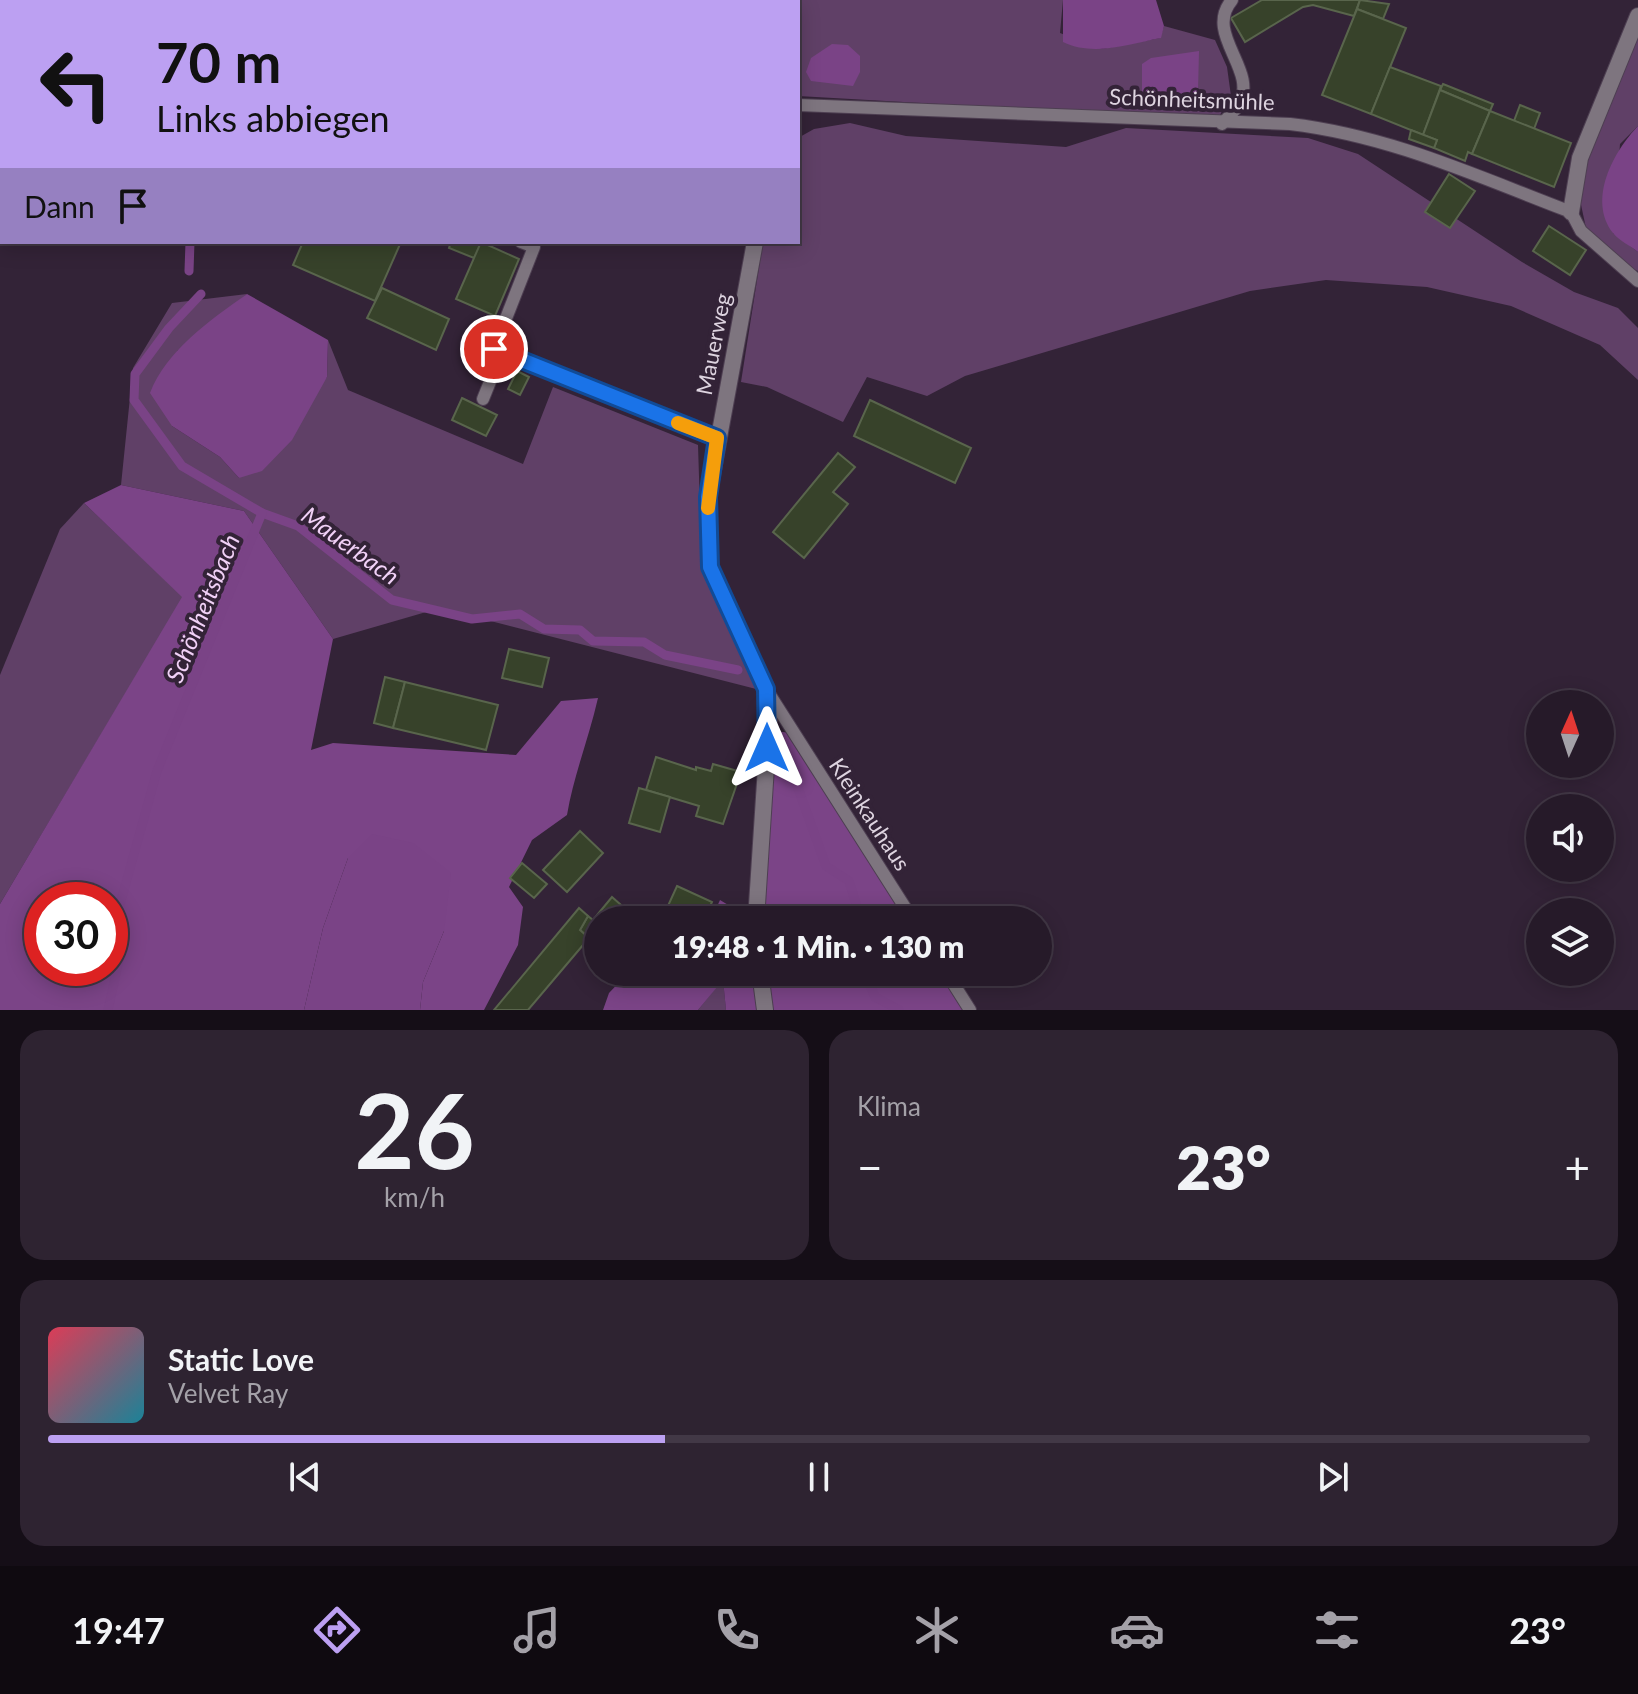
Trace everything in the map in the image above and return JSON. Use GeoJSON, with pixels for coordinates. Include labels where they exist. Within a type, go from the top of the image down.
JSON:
{"type":"FeatureCollection","features":[{"type":"Feature","properties":{"kind":"street"},"geometry":{"type":"LineString","coordinates":[[1571,212],[1580,158],[1638,16]]}},
{"type":"Feature","properties":{"kind":"street","name":"Mauerweg"},"geometry":{"type":"LineString","coordinates":[[755,244],[708,497],[710,567],[766,689],[769,721],[757,906]]}},
{"type":"Feature","properties":{"kind":"street"},"geometry":{"type":"LineString","coordinates":[[762,986],[765,1010]]}},
{"type":"Feature","properties":{"kind":"lane"},"geometry":{"type":"LineString","coordinates":[[1222,124],[1241,103],[1243,88],[1223,33],[1224,9],[1232,0]]}},
{"type":"Feature","properties":{"kind":"lane","name":"Schönheitsmühle"},"geometry":{"type":"LineString","coordinates":[[800,105],[1222,124],[1290,124],[1344,130],[1395,144],[1571,212]]}},
{"type":"Feature","properties":{"kind":"lane"},"geometry":{"type":"LineString","coordinates":[[1571,212],[1581,231],[1638,281]]}},
{"type":"Feature","properties":{"kind":"lane"},"geometry":{"type":"LineString","coordinates":[[526,244],[534,247],[494,349],[717,438]]}},
{"type":"Feature","properties":{"kind":"lane"},"geometry":{"type":"LineString","coordinates":[[483,399],[502,352]]}},
{"type":"Feature","properties":{"kind":"lane","name":"Kleinkauhaus"},"geometry":{"type":"LineString","coordinates":[[766,689],[904,906]]}},
{"type":"Feature","properties":{"kind":"lane"},"geometry":{"type":"LineString","coordinates":[[955,986],[970,1010]]}},
{"type":"Feature","properties":{"kind":"shaded area"},"geometry":{"type":"Polygon","coordinates":[[[800,0],[1063,0],[1060,33],[1102,49],[1160,38],[1164,26],[1215,40],[1227,67],[1231,96],[1217,120],[800,96],[800,0]]]}},
{"type":"Feature","properties":{"kind":"shaded area"},"geometry":{"type":"Polygon","coordinates":[[[1063,0],[1156,0],[1164,26],[1161,38],[1099,49],[1063,42],[1063,0]]]}},
{"type":"Feature","properties":{"kind":"shaded area"},"geometry":{"type":"Polygon","coordinates":[[[1638,29],[1638,126],[1620,144],[1613,233],[1638,252],[1638,271],[1628,267],[1586,228],[1580,200],[1583,159],[1638,29]]]}},
{"type":"Feature","properties":{"kind":"shaded area"},"geometry":{"type":"Polygon","coordinates":[[[832,44],[848,45],[860,56],[860,72],[853,86],[811,81],[806,72],[811,58],[832,44]]]}},
{"type":"Feature","properties":{"kind":"shaded area"},"geometry":{"type":"Polygon","coordinates":[[[1199,51],[1198,90],[1192,96],[1151,103],[1142,97],[1142,64],[1151,58],[1199,51]]]}},
{"type":"Feature","properties":{"kind":"shaded area"},"geometry":{"type":"Polygon","coordinates":[[[850,123],[906,136],[1066,147],[1126,128],[1308,138],[1358,154],[1522,262],[1574,292],[1618,308],[1638,328],[1638,380],[1600,345],[1511,306],[1427,287],[1326,280],[1250,291],[965,376],[927,396],[867,377],[843,422],[767,387],[741,382],[763,244],[800,244],[800,137],[814,129],[850,123]]]}},
{"type":"Feature","properties":{"kind":"shaded area"},"geometry":{"type":"Polygon","coordinates":[[[1638,126],[1638,252],[1613,233],[1606,220],[1603,191],[1620,148],[1638,126]]]}},
{"type":"Feature","properties":{"kind":"shaded area"},"geometry":{"type":"Polygon","coordinates":[[[247,294],[177,351],[172,426],[220,457],[239,478],[327,377],[328,340],[348,390],[523,464],[553,387],[698,445],[702,572],[760,690],[440,608],[333,639],[244,511],[121,485],[133,368],[172,303],[247,294]]]}},
{"type":"Feature","properties":{"kind":"shaded area"},"geometry":{"type":"Polygon","coordinates":[[[247,294],[328,340],[327,377],[292,440],[262,471],[239,478],[220,457],[172,426],[150,393],[178,350],[247,294]]]}},
{"type":"Feature","properties":{"kind":"shaded area"},"geometry":{"type":"Polygon","coordinates":[[[121,485],[244,511],[333,639],[311,750],[333,743],[516,755],[561,701],[598,698],[567,815],[532,840],[509,887],[523,907],[518,945],[484,1010],[420,1010],[423,982],[444,931],[348,858],[323,928],[304,1010],[0,1010],[0,904],[182,597],[84,503],[121,485]]]}},
{"type":"Feature","properties":{"kind":"shaded area"},"geometry":{"type":"Polygon","coordinates":[[[84,503],[183,597],[0,904],[0,675],[60,529],[84,503]]]}},
{"type":"Feature","properties":{"kind":"shaded area"},"geometry":{"type":"Polygon","coordinates":[[[776,731],[790,733],[904,906],[765,906],[776,731]]]}},
{"type":"Feature","properties":{"kind":"shaded area"},"geometry":{"type":"Polygon","coordinates":[[[372,834],[413,843],[451,873],[444,931],[423,982],[420,1010],[304,1010],[323,928],[348,858],[372,834]]]}},
{"type":"Feature","properties":{"kind":"shaded area"},"geometry":{"type":"Polygon","coordinates":[[[616,986],[718,986],[698,1010],[603,1010],[609,993],[616,986]]]}},
{"type":"Feature","properties":{"kind":"shaded area"},"geometry":{"type":"Polygon","coordinates":[[[717,986],[724,986],[726,1010],[698,1010],[717,986]]]}},
{"type":"Feature","properties":{"kind":"shaded area"},"geometry":{"type":"Polygon","coordinates":[[[724,986],[955,986],[970,1010],[726,1010],[724,986]]]}},
{"type":"Feature","properties":{"kind":"building"},"geometry":{"type":"Polygon","coordinates":[[[1262,0],[1360,0],[1354,16],[1313,5],[1303,7],[1245,42],[1231,18],[1262,0]]]}},
{"type":"Feature","properties":{"kind":"building"},"geometry":{"type":"Polygon","coordinates":[[[1360,0],[1389,4],[1383,19],[1357,9],[1360,0]]]}},
{"type":"Feature","properties":{"kind":"building"},"geometry":{"type":"Polygon","coordinates":[[[1357,9],[1406,28],[1371,114],[1322,95],[1357,9]]]}},
{"type":"Feature","properties":{"kind":"building"},"geometry":{"type":"Polygon","coordinates":[[[1390,67],[1441,86],[1423,135],[1371,114],[1390,67]]]}},
{"type":"Feature","properties":{"kind":"building"},"geometry":{"type":"Polygon","coordinates":[[[1443,84],[1493,104],[1490,111],[1440,90],[1443,84]]]}},
{"type":"Feature","properties":{"kind":"building"},"geometry":{"type":"Polygon","coordinates":[[[1440,90],[1490,111],[1472,154],[1468,152],[1465,161],[1434,148],[1437,140],[1423,135],[1440,90]]]}},
{"type":"Feature","properties":{"kind":"building"},"geometry":{"type":"Polygon","coordinates":[[[1520,105],[1540,113],[1534,129],[1514,121],[1520,105]]]}},
{"type":"Feature","properties":{"kind":"building"},"geometry":{"type":"Polygon","coordinates":[[[1490,111],[1571,143],[1554,187],[1472,154],[1490,111]]]}},
{"type":"Feature","properties":{"kind":"building"},"geometry":{"type":"Polygon","coordinates":[[[1411,130],[1437,140],[1434,148],[1409,139],[1411,130]]]}},
{"type":"Feature","properties":{"kind":"building"},"geometry":{"type":"Polygon","coordinates":[[[1449,174],[1475,191],[1450,228],[1425,212],[1449,174]]]}},
{"type":"Feature","properties":{"kind":"building"},"geometry":{"type":"Polygon","coordinates":[[[1549,226],[1586,250],[1570,275],[1533,251],[1549,226]]]}},
{"type":"Feature","properties":{"kind":"building"},"geometry":{"type":"Polygon","coordinates":[[[302,244],[400,244],[375,301],[293,265],[302,244]]]}},
{"type":"Feature","properties":{"kind":"building"},"geometry":{"type":"Polygon","coordinates":[[[450,244],[482,244],[474,258],[449,248],[450,244]]]}},
{"type":"Feature","properties":{"kind":"building"},"geometry":{"type":"Polygon","coordinates":[[[480,244],[519,259],[495,316],[456,299],[480,244]]]}},
{"type":"Feature","properties":{"kind":"building"},"geometry":{"type":"Polygon","coordinates":[[[382,288],[449,319],[436,350],[367,318],[382,288]]]}},
{"type":"Feature","properties":{"kind":"building"},"geometry":{"type":"Polygon","coordinates":[[[517,371],[529,377],[520,395],[508,389],[517,371]]]}},
{"type":"Feature","properties":{"kind":"building"},"geometry":{"type":"Polygon","coordinates":[[[462,398],[497,415],[486,436],[452,420],[462,398]]]}},
{"type":"Feature","properties":{"kind":"building"},"geometry":{"type":"Polygon","coordinates":[[[870,400],[971,448],[955,483],[854,436],[870,400]]]}},
{"type":"Feature","properties":{"kind":"building"},"geometry":{"type":"Polygon","coordinates":[[[838,453],[855,467],[833,492],[848,504],[804,558],[773,532],[838,453]]]}},
{"type":"Feature","properties":{"kind":"building"},"geometry":{"type":"Polygon","coordinates":[[[509,649],[549,658],[542,687],[502,678],[509,649]]]}},
{"type":"Feature","properties":{"kind":"building"},"geometry":{"type":"Polygon","coordinates":[[[385,677],[405,682],[393,728],[374,723],[385,677]]]}},
{"type":"Feature","properties":{"kind":"building"},"geometry":{"type":"Polygon","coordinates":[[[405,682],[498,705],[486,750],[393,728],[405,682]]]}},
{"type":"Feature","properties":{"kind":"building"},"geometry":{"type":"Polygon","coordinates":[[[656,757],[696,770],[696,767],[711,771],[713,764],[741,772],[723,824],[696,816],[699,806],[646,790],[656,757]]]}},
{"type":"Feature","properties":{"kind":"building"},"geometry":{"type":"Polygon","coordinates":[[[639,788],[670,797],[660,832],[629,823],[639,788]]]}},
{"type":"Feature","properties":{"kind":"building"},"geometry":{"type":"Polygon","coordinates":[[[580,831],[603,853],[567,892],[543,870],[580,831]]]}},
{"type":"Feature","properties":{"kind":"building"},"geometry":{"type":"Polygon","coordinates":[[[522,863],[547,884],[534,898],[510,878],[522,863]]]}},
{"type":"Feature","properties":{"kind":"building"},"geometry":{"type":"Polygon","coordinates":[[[677,886],[712,902],[710,906],[668,906],[677,886]]]}},
{"type":"Feature","properties":{"kind":"building"},"geometry":{"type":"Polygon","coordinates":[[[612,897],[622,906],[605,906],[612,897]]]}},
{"type":"Feature","properties":{"kind":"building"},"geometry":{"type":"Polygon","coordinates":[[[579,908],[584,912],[580,930],[584,934],[584,944],[528,1010],[494,1010],[579,908]]]}},
{"type":"Feature","properties":{"kind":"waterway","name":"Schönheitsbach"},"geometry":{"type":"LineString","coordinates":[[189,271],[190,244]]}},
{"type":"Feature","properties":{"kind":"waterway","name":"Schönheitsbach"},"geometry":{"type":"LineString","coordinates":[[108,1010],[122,946],[119,908],[157,771],[262,513],[182,466],[134,400],[135,374],[169,328],[201,294]]}},
{"type":"Feature","properties":{"kind":"waterway","name":"Mauerbach"},"geometry":{"type":"LineString","coordinates":[[262,513],[298,526],[392,600],[472,619],[520,614],[544,629],[580,630],[593,641],[644,642],[665,655],[738,670]]}},
{"type":"Feature","properties":{"kind":"waterway","name":"Mauerbach"},"geometry":{"type":"LineString","coordinates":[[789,744],[794,777],[826,866],[849,881],[857,906]]}},
{"type":"Feature","properties":{"kind":"waterway","name":"Mauerbach"},"geometry":{"type":"LineString","coordinates":[[871,986],[875,997],[899,1010]]}},
{"type":"Feature","properties":{"kind":"slow traffic"},"geometry":{"type":"LineString","coordinates":[[678,423],[717,438],[708,508]]}},
{"type":"Feature","properties":{"kind":"route"},"geometry":{"type":"LineString","coordinates":[[494,349],[717,438],[708,497],[710,567],[766,689],[769,721],[767,748]]}}]}
